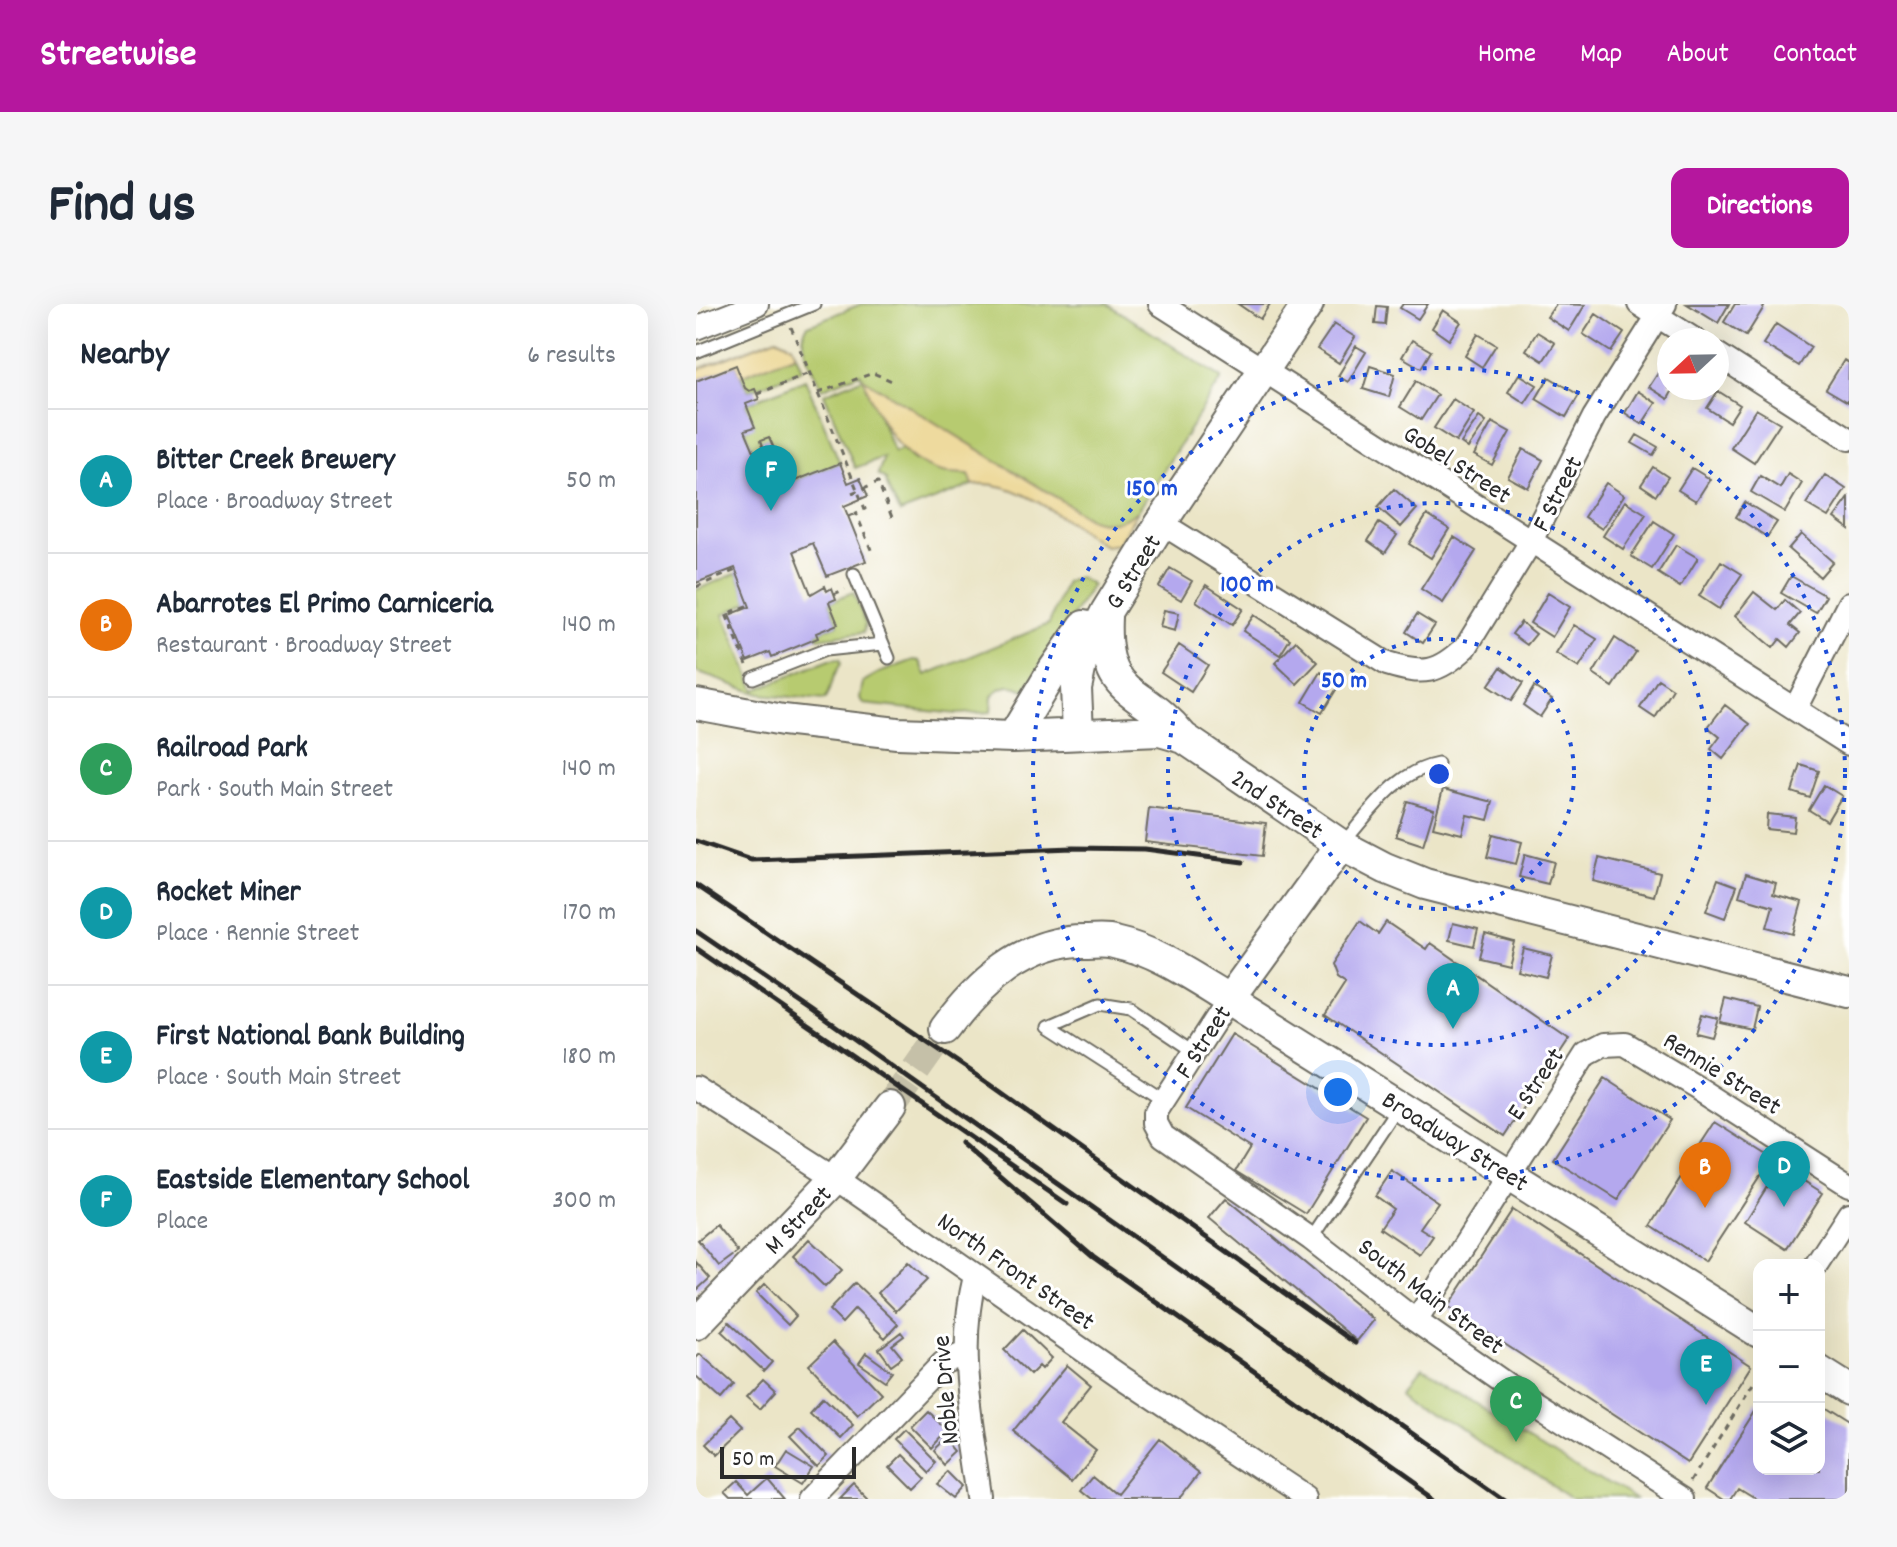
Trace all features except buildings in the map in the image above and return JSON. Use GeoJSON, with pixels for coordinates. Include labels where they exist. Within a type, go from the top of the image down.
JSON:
{"type":"FeatureCollection","features":[{"type":"Feature","properties":{"kind":"street"},"geometry":{"type":"LineString","coordinates":[[696,328],[757,304]]}},
{"type":"Feature","properties":{"kind":"street","name":"Gobel Street"},"geometry":{"type":"LineString","coordinates":[[1160,304],[1849,744]]}},
{"type":"Feature","properties":{"kind":"street","name":"G Street"},"geometry":{"type":"LineString","coordinates":[[1078,733],[1076,688],[1082,660],[1106,612],[1161,523],[1308,304]]}},
{"type":"Feature","properties":{"kind":"street"},"geometry":{"type":"LineString","coordinates":[[1654,308],[1680,328]]}},
{"type":"Feature","properties":{"kind":"street","name":"F Street"},"geometry":{"type":"LineString","coordinates":[[1161,523],[1387,664],[1411,672],[1434,671],[1452,661],[1466,647],[1530,543],[1654,308]]}},
{"type":"Feature","properties":{"kind":"street"},"geometry":{"type":"LineString","coordinates":[[1729,362],[1849,439]]}},
{"type":"Feature","properties":{"kind":"street"},"geometry":{"type":"LineString","coordinates":[[1795,709],[1849,603]]}},
{"type":"Feature","properties":{"kind":"street"},"geometry":{"type":"LineString","coordinates":[[1013,737],[1082,628],[1106,612]]}},
{"type":"Feature","properties":{"kind":"street"},"geometry":{"type":"LineString","coordinates":[[1106,612],[1105,642],[1114,673],[1124,687],[1170,721],[1184,738]]}},
{"type":"Feature","properties":{"kind":"street","name":"2nd Street"},"geometry":{"type":"LineString","coordinates":[[696,704],[783,720],[897,733],[1013,737],[1160,731],[1184,738],[1341,845],[1425,884],[1849,992]]}},
{"type":"Feature","properties":{"kind":"street","name":"F Street"},"geometry":{"type":"LineString","coordinates":[[1156,1123],[1156,1112],[1229,999],[1341,845]]}},
{"type":"Feature","properties":{"kind":"street","name":"Broadway Street"},"geometry":{"type":"LineString","coordinates":[[945,1029],[991,976],[1039,948],[1072,941],[1111,941],[1142,950],[1187,973],[1401,1105],[1757,1331]]}},
{"type":"Feature","properties":{"kind":"street","name":"Rennie Street"},"geometry":{"type":"LineString","coordinates":[[1603,1045],[1625,1044],[1849,1185]]}},
{"type":"Feature","properties":{"kind":"street","name":"E Street"},"geometry":{"type":"LineString","coordinates":[[1416,1321],[1586,1054],[1603,1045]]}},
{"type":"Feature","properties":{"kind":"street","name":"North Front Street"},"geometry":{"type":"LineString","coordinates":[[696,1088],[836,1178],[1297,1497]]}},
{"type":"Feature","properties":{"kind":"street","name":"M Street"},"geometry":{"type":"LineString","coordinates":[[696,1324],[836,1178],[890,1107]]}},
{"type":"Feature","properties":{"kind":"street","name":"South Main Street"},"geometry":{"type":"LineString","coordinates":[[1156,1123],[1163,1136],[1311,1239],[1416,1321],[1558,1419],[1684,1498]]}},
{"type":"Feature","properties":{"kind":"street"},"geometry":{"type":"LineString","coordinates":[[1820,1259],[1849,1214]]}},
{"type":"Feature","properties":{"kind":"street","name":"Noble Drive"},"geometry":{"type":"LineString","coordinates":[[975,1276],[967,1309],[965,1353],[984,1499]]}},
{"type":"Feature","properties":{"kind":"street"},"geometry":{"type":"LineString","coordinates":[[812,1499],[943,1363],[965,1353]]}},
{"type":"Feature","properties":{"kind":"street"},"geometry":{"type":"LineString","coordinates":[[1825,1375],[1849,1390]]}},
{"type":"Feature","properties":{"kind":"lane"},"geometry":{"type":"LineString","coordinates":[[696,352],[814,304]]}},
{"type":"Feature","properties":{"kind":"lane"},"geometry":{"type":"LineString","coordinates":[[854,574],[889,658]]}},
{"type":"Feature","properties":{"kind":"lane"},"geometry":{"type":"LineString","coordinates":[[753,678],[825,650],[883,644]]}},
{"type":"Feature","properties":{"kind":"lane"},"geometry":{"type":"LineString","coordinates":[[1341,845],[1405,776],[1421,767],[1438,764]]}},
{"type":"Feature","properties":{"kind":"lane"},"geometry":{"type":"LineString","coordinates":[[1164,1100],[1049,1026],[1100,1004],[1131,1009],[1195,1052]]}},
{"type":"Feature","properties":{"kind":"lane"},"geometry":{"type":"LineString","coordinates":[[1311,1239],[1401,1105]]}},
{"type":"Feature","properties":{"kind":"path"},"geometry":{"type":"LineString","coordinates":[[791,327],[865,509],[848,516]]}},
{"type":"Feature","properties":{"kind":"path"},"geometry":{"type":"LineString","coordinates":[[757,394],[809,373]]}},
{"type":"Feature","properties":{"kind":"path"},"geometry":{"type":"LineString","coordinates":[[818,393],[873,373],[892,381]]}},
{"type":"Feature","properties":{"kind":"path"},"geometry":{"type":"LineString","coordinates":[[852,493],[878,482],[893,520]]}},
{"type":"Feature","properties":{"kind":"path"},"geometry":{"type":"LineString","coordinates":[[856,513],[872,552]]}},
{"type":"Feature","properties":{"kind":"path"},"geometry":{"type":"LineString","coordinates":[[696,587],[736,570]]}},
{"type":"Feature","properties":{"kind":"path"},"geometry":{"type":"LineString","coordinates":[[750,605],[726,614],[753,678]]}},
{"type":"Feature","properties":{"kind":"path"},"geometry":{"type":"LineString","coordinates":[[1684,1498],[1753,1384]]}},
{"type":"Feature","properties":{"kind":"green space"},"geometry":{"type":"Polygon","coordinates":[[[861,304],[1107,304],[1222,378],[1138,511],[1127,518],[1110,522],[1091,519],[864,379],[894,452],[902,449],[914,460],[971,476],[973,485],[900,513],[886,479],[878,474],[884,457],[855,468],[824,394],[863,378],[860,373],[822,389],[804,348],[804,332],[808,325],[861,304]]]}},
{"type":"Feature","properties":{"kind":"green space"},"geometry":{"type":"Polygon","coordinates":[[[796,354],[802,369],[749,391],[740,376],[796,354]]]}},
{"type":"Feature","properties":{"kind":"green space"},"geometry":{"type":"Polygon","coordinates":[[[805,379],[840,463],[782,486],[776,470],[764,475],[745,430],[754,426],[746,404],[805,379]]]}},
{"type":"Feature","properties":{"kind":"green space"},"geometry":{"type":"Polygon","coordinates":[[[737,573],[749,602],[724,614],[755,690],[829,660],[840,659],[841,664],[825,700],[759,694],[696,672],[696,590],[737,573]]]}},
{"type":"Feature","properties":{"kind":"green space"},"geometry":{"type":"Polygon","coordinates":[[[1079,577],[1092,585],[1025,690],[1003,687],[992,696],[991,712],[957,714],[863,704],[860,698],[863,682],[879,673],[914,660],[920,661],[926,675],[1049,624],[1066,581],[1079,577]]]}},
{"type":"Feature","properties":{"kind":"green space"},"geometry":{"type":"Polygon","coordinates":[[[853,592],[866,623],[864,632],[818,638],[816,633],[838,624],[829,602],[853,592]]]}},
{"type":"Feature","properties":{"kind":"green space"},"geometry":{"type":"Polygon","coordinates":[[[1423,1367],[1635,1499],[1571,1499],[1408,1385],[1423,1367]]]}},
{"type":"Feature","properties":{"kind":"sand"},"geometry":{"type":"Polygon","coordinates":[[[777,338],[792,345],[796,354],[740,376],[736,365],[696,381],[696,370],[777,338]]]}},
{"type":"Feature","properties":{"kind":"sand"},"geometry":{"type":"Polygon","coordinates":[[[863,378],[1091,519],[1116,522],[1138,511],[1118,544],[1106,546],[1024,495],[989,484],[973,485],[969,474],[946,473],[927,467],[913,459],[892,436],[863,378]]]}},
{"type":"Feature","properties":{"kind":"tunnel"},"geometry":{"type":"LineString","coordinates":[[890,1107],[945,1029]]}},
{"type":"Feature","properties":{"kind":"railway"},"geometry":{"type":"LineString","coordinates":[[696,841],[751,860],[1073,848],[1145,849],[1243,862]]}},
{"type":"Feature","properties":{"kind":"railway"},"geometry":{"type":"LineString","coordinates":[[696,885],[984,1080],[1355,1343]]}},
{"type":"Feature","properties":{"kind":"railway"},"geometry":{"type":"LineString","coordinates":[[696,931],[1505,1499]]}},
{"type":"Feature","properties":{"kind":"railway"},"geometry":{"type":"LineString","coordinates":[[696,948],[1067,1204]]}},
{"type":"Feature","properties":{"kind":"railway"},"geometry":{"type":"LineString","coordinates":[[961,1143],[1093,1257],[1434,1499]]}},
{"type":"Feature","properties":{"kind":"place","name":"Eastside Elementary School"},"geometry":{"type":"Point","coordinates":[771,511]}},
{"type":"Feature","properties":{"kind":"place","name":"Bitter Creek Brewery"},"geometry":{"type":"Point","coordinates":[1453,1029]}},
{"type":"Feature","properties":{"kind":"place","name":"Rocket Miner"},"geometry":{"type":"Point","coordinates":[1784,1207]}},
{"type":"Feature","properties":{"kind":"place","name":"Abarrotes El Primo Carniceria"},"geometry":{"type":"Point","coordinates":[1705,1208]}},
{"type":"Feature","properties":{"kind":"place","name":"First National Bank Building"},"geometry":{"type":"Point","coordinates":[1706,1405]}},
{"type":"Feature","properties":{"kind":"place","name":"Railroad Park"},"geometry":{"type":"Point","coordinates":[1516,1442]}}]}
